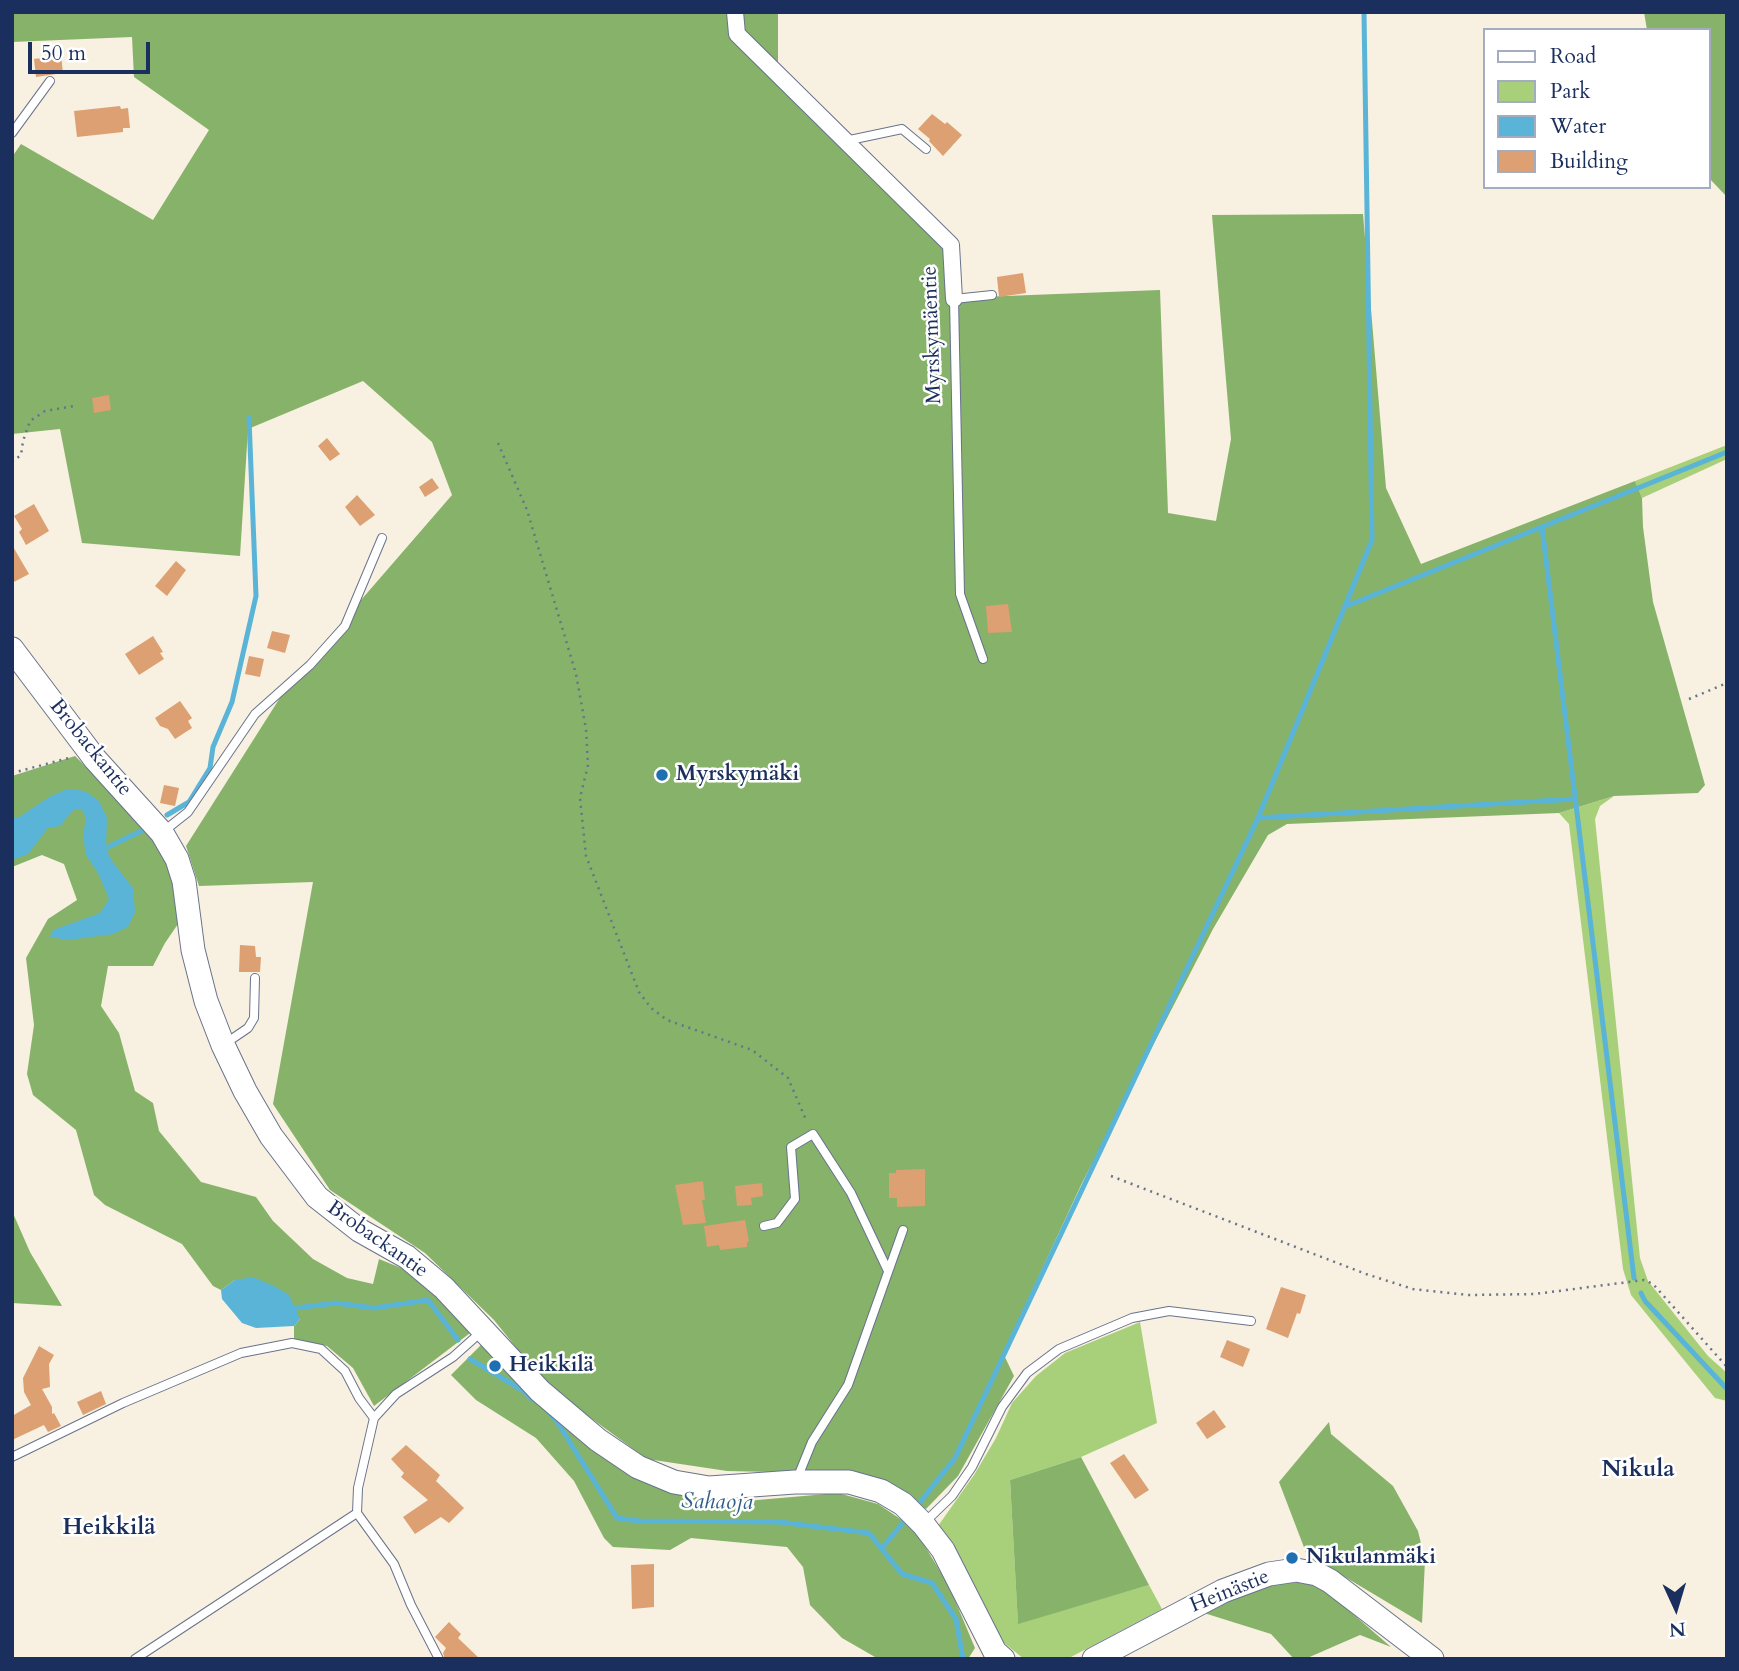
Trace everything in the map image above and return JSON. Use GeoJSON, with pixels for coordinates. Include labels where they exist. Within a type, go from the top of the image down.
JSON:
{"type":"FeatureCollection","features":[{"type":"Feature","properties":{"kind":"street","name":"Myrskymäentie"},"geometry":{"type":"LineString","coordinates":[[735,12],[737,34],[951,245],[954,299]]}},
{"type":"Feature","properties":{"kind":"street","name":"Brobackantie"},"geometry":{"type":"LineString","coordinates":[[12,649],[88,750],[162,833],[177,859],[184,881],[193,950],[206,1001],[223,1045],[271,1136],[317,1196],[359,1230],[407,1257],[444,1288],[540,1391],[598,1440],[638,1467],[674,1482],[709,1488],[795,1482],[849,1482],[881,1490],[903,1504],[923,1524],[956,1571],[996,1657]]}},
{"type":"Feature","properties":{"kind":"street","name":"Heinästie"},"geometry":{"type":"LineString","coordinates":[[1094,1659],[1223,1591],[1269,1574],[1296,1570],[1317,1574],[1331,1581],[1432,1659]]}},
{"type":"Feature","properties":{"kind":"lane"},"geometry":{"type":"LineString","coordinates":[[12,134],[50,81]]}},
{"type":"Feature","properties":{"kind":"lane"},"geometry":{"type":"LineString","coordinates":[[845,141],[902,129],[926,149]]}},
{"type":"Feature","properties":{"kind":"lane"},"geometry":{"type":"LineString","coordinates":[[954,299],[992,295]]}},
{"type":"Feature","properties":{"kind":"lane","name":"Myrskymäentie"},"geometry":{"type":"LineString","coordinates":[[954,299],[960,594],[983,659]]}},
{"type":"Feature","properties":{"kind":"lane"},"geometry":{"type":"LineString","coordinates":[[162,833],[188,812],[255,714],[310,665],[345,626],[382,538]]}},
{"type":"Feature","properties":{"kind":"lane"},"geometry":{"type":"LineString","coordinates":[[223,1045],[248,1028],[254,1018],[255,978]]}},
{"type":"Feature","properties":{"kind":"lane"},"geometry":{"type":"LineString","coordinates":[[764,1226],[777,1223],[795,1199],[791,1147],[813,1134],[850,1193],[888,1271]]}},
{"type":"Feature","properties":{"kind":"lane"},"geometry":{"type":"LineString","coordinates":[[795,1482],[812,1442],[848,1385],[903,1230]]}},
{"type":"Feature","properties":{"kind":"lane"},"geometry":{"type":"LineString","coordinates":[[923,1524],[952,1496],[972,1467],[1002,1407],[1027,1373],[1059,1349],[1132,1318],[1169,1311],[1251,1321]]}},
{"type":"Feature","properties":{"kind":"lane"},"geometry":{"type":"LineString","coordinates":[[439,1659],[411,1605],[394,1564],[357,1513],[358,1488],[374,1418],[396,1394],[453,1357],[483,1331]]}},
{"type":"Feature","properties":{"kind":"lane"},"geometry":{"type":"LineString","coordinates":[[12,1457],[123,1403],[241,1353],[292,1343],[321,1349],[345,1371],[359,1398],[374,1418]]}},
{"type":"Feature","properties":{"kind":"lane"},"geometry":{"type":"LineString","coordinates":[[135,1659],[357,1513]]}},
{"type":"Feature","properties":{"kind":"path"},"geometry":{"type":"LineString","coordinates":[[12,462],[21,455],[30,421],[45,411],[74,406]]}},
{"type":"Feature","properties":{"kind":"path"},"geometry":{"type":"LineString","coordinates":[[498,443],[527,510],[576,674],[586,729],[588,765],[580,798],[586,856],[639,992],[651,1008],[667,1020],[752,1050],[788,1078],[813,1134]]}},
{"type":"Feature","properties":{"kind":"path"},"geometry":{"type":"LineString","coordinates":[[1689,699],[1727,683]]}},
{"type":"Feature","properties":{"kind":"path"},"geometry":{"type":"LineString","coordinates":[[12,773],[88,750]]}},
{"type":"Feature","properties":{"kind":"path"},"geometry":{"type":"LineString","coordinates":[[1111,1177],[1366,1274],[1413,1289],[1469,1295],[1535,1294],[1644,1280],[1653,1284],[1727,1367]]}},
{"type":"Feature","properties":{"kind":"green space"},"geometry":{"type":"Polygon","coordinates":[[[12,12],[778,12],[778,75],[951,245],[954,298],[1160,290],[1168,513],[1216,521],[1231,439],[1212,215],[1363,214],[1386,488],[1421,564],[1635,481],[1642,498],[1653,602],[1705,785],[1698,793],[1614,796],[1559,813],[1287,824],[1268,835],[1213,929],[1082,1183],[1003,1353],[1014,1376],[958,1476],[926,1509],[863,1474],[727,1471],[647,1459],[547,1386],[494,1320],[425,1253],[330,1190],[273,1104],[313,882],[199,886],[186,846],[290,682],[452,495],[432,442],[363,381],[248,429],[240,556],[82,543],[60,429],[12,434],[12,157],[21,144],[153,220],[209,130],[134,77],[132,37],[12,42],[12,12]]]}},
{"type":"Feature","properties":{"kind":"green space"},"geometry":{"type":"Polygon","coordinates":[[[1644,12],[1727,12],[1727,197],[1711,180],[1711,28],[1647,28],[1644,12]]]}},
{"type":"Feature","properties":{"kind":"green space"},"geometry":{"type":"Polygon","coordinates":[[[1727,445],[1727,459],[1642,498],[1635,481],[1727,445]]]}},
{"type":"Feature","properties":{"kind":"green space"},"geometry":{"type":"Polygon","coordinates":[[[75,756],[133,813],[163,854],[173,881],[180,921],[153,966],[108,966],[101,1006],[119,1033],[135,1091],[153,1103],[159,1131],[201,1182],[256,1197],[273,1221],[313,1259],[347,1278],[373,1284],[379,1259],[406,1270],[474,1330],[374,1406],[353,1368],[327,1346],[294,1340],[294,1326],[300,1319],[235,1280],[221,1290],[213,1286],[182,1244],[105,1205],[94,1195],[76,1130],[33,1095],[27,1074],[34,1025],[26,958],[48,919],[77,900],[64,864],[42,855],[12,867],[12,776],[75,756]]]}},
{"type":"Feature","properties":{"kind":"green space"},"geometry":{"type":"Polygon","coordinates":[[[1614,796],[1600,806],[1595,819],[1640,1258],[1648,1281],[1708,1356],[1727,1373],[1727,1401],[1715,1398],[1631,1295],[1623,1269],[1569,824],[1559,813],[1614,796]]]}},
{"type":"Feature","properties":{"kind":"green space"},"geometry":{"type":"Polygon","coordinates":[[[12,1211],[30,1252],[62,1306],[12,1303],[12,1211]]]}},
{"type":"Feature","properties":{"kind":"green space"},"geometry":{"type":"Polygon","coordinates":[[[1140,1322],[1157,1423],[1081,1457],[1010,1480],[1018,1623],[1149,1585],[1162,1609],[1071,1657],[1024,1659],[1003,1642],[961,1561],[938,1526],[974,1475],[996,1438],[1012,1403],[1036,1376],[1065,1353],[1140,1322]]]}},
{"type":"Feature","properties":{"kind":"green space"},"geometry":{"type":"Polygon","coordinates":[[[481,1345],[571,1431],[607,1460],[670,1490],[746,1501],[838,1493],[878,1504],[914,1528],[949,1586],[975,1648],[968,1659],[875,1657],[842,1638],[810,1605],[803,1567],[787,1547],[691,1538],[670,1550],[613,1547],[604,1538],[574,1481],[536,1438],[476,1400],[451,1375],[481,1345]]]}},
{"type":"Feature","properties":{"kind":"green space"},"geometry":{"type":"Polygon","coordinates":[[[1329,1422],[1331,1434],[1393,1486],[1418,1531],[1425,1560],[1422,1623],[1335,1571],[1310,1563],[1279,1482],[1329,1422]]]}},
{"type":"Feature","properties":{"kind":"green space"},"geometry":{"type":"Polygon","coordinates":[[[1081,1457],[1149,1585],[1018,1624],[1010,1480],[1081,1457]]]}},
{"type":"Feature","properties":{"kind":"green space"},"geometry":{"type":"Polygon","coordinates":[[[1285,1581],[1313,1585],[1331,1595],[1391,1647],[1360,1635],[1305,1659],[1294,1659],[1271,1634],[1204,1613],[1238,1597],[1285,1581]]]}},
{"type":"Feature","properties":{"kind":"water"},"geometry":{"type":"Polygon","coordinates":[[[67,789],[85,791],[99,801],[107,818],[106,849],[133,888],[135,912],[128,927],[113,934],[68,940],[50,937],[53,930],[100,913],[109,899],[98,873],[86,855],[83,835],[86,819],[82,809],[74,809],[60,826],[48,828],[28,854],[12,860],[12,817],[19,817],[67,789]]]}},
{"type":"Feature","properties":{"kind":"water"},"geometry":{"type":"Polygon","coordinates":[[[253,1277],[289,1295],[300,1319],[294,1326],[256,1328],[242,1323],[222,1299],[221,1290],[235,1280],[253,1277]]]}},
{"type":"Feature","properties":{"kind":"building"},"geometry":{"type":"Polygon","coordinates":[[[61,55],[63,73],[36,77],[34,59],[61,55]]]}},
{"type":"Feature","properties":{"kind":"building"},"geometry":{"type":"Polygon","coordinates":[[[120,106],[121,109],[128,108],[130,128],[123,128],[123,132],[77,137],[74,111],[120,106]]]}},
{"type":"Feature","properties":{"kind":"building"},"geometry":{"type":"Polygon","coordinates":[[[932,114],[962,135],[943,156],[918,129],[932,114]]]}},
{"type":"Feature","properties":{"kind":"building"},"geometry":{"type":"Polygon","coordinates":[[[1023,273],[1026,293],[999,297],[997,277],[1023,273]]]}},
{"type":"Feature","properties":{"kind":"building"},"geometry":{"type":"Polygon","coordinates":[[[109,395],[111,410],[94,413],[92,398],[109,395]]]}},
{"type":"Feature","properties":{"kind":"building"},"geometry":{"type":"Polygon","coordinates":[[[327,438],[340,454],[330,461],[318,446],[327,438]]]}},
{"type":"Feature","properties":{"kind":"building"},"geometry":{"type":"Polygon","coordinates":[[[432,478],[439,488],[425,497],[419,487],[432,478]]]}},
{"type":"Feature","properties":{"kind":"building"},"geometry":{"type":"Polygon","coordinates":[[[357,495],[375,515],[360,526],[345,507],[357,495]]]}},
{"type":"Feature","properties":{"kind":"building"},"geometry":{"type":"Polygon","coordinates":[[[34,504],[49,531],[26,545],[19,532],[22,529],[14,516],[34,504]]]}},
{"type":"Feature","properties":{"kind":"building"},"geometry":{"type":"Polygon","coordinates":[[[12,545],[29,574],[12,583],[12,545]]]}},
{"type":"Feature","properties":{"kind":"building"},"geometry":{"type":"Polygon","coordinates":[[[176,561],[186,570],[167,596],[155,586],[176,561]]]}},
{"type":"Feature","properties":{"kind":"building"},"geometry":{"type":"Polygon","coordinates":[[[1008,604],[1012,632],[988,633],[986,606],[1008,604]]]}},
{"type":"Feature","properties":{"kind":"building"},"geometry":{"type":"Polygon","coordinates":[[[272,631],[290,635],[285,653],[267,648],[272,631]]]}},
{"type":"Feature","properties":{"kind":"building"},"geometry":{"type":"Polygon","coordinates":[[[153,636],[163,652],[160,653],[164,659],[139,675],[125,654],[153,636]]]}},
{"type":"Feature","properties":{"kind":"building"},"geometry":{"type":"Polygon","coordinates":[[[249,656],[264,659],[260,677],[245,674],[249,656]]]}},
{"type":"Feature","properties":{"kind":"building"},"geometry":{"type":"Polygon","coordinates":[[[180,701],[192,718],[188,721],[192,728],[175,739],[155,718],[180,701]]]}},
{"type":"Feature","properties":{"kind":"building"},"geometry":{"type":"Polygon","coordinates":[[[164,785],[179,788],[175,806],[160,803],[164,785]]]}},
{"type":"Feature","properties":{"kind":"building"},"geometry":{"type":"Polygon","coordinates":[[[240,945],[255,946],[256,957],[261,957],[260,972],[239,972],[240,945]]]}},
{"type":"Feature","properties":{"kind":"building"},"geometry":{"type":"Polygon","coordinates":[[[925,1169],[925,1206],[897,1207],[897,1198],[889,1198],[889,1173],[896,1173],[896,1170],[925,1169]]]}},
{"type":"Feature","properties":{"kind":"building"},"geometry":{"type":"Polygon","coordinates":[[[703,1181],[705,1200],[702,1200],[706,1223],[683,1225],[675,1185],[703,1181]]]}},
{"type":"Feature","properties":{"kind":"building"},"geometry":{"type":"Polygon","coordinates":[[[762,1183],[763,1196],[751,1198],[752,1205],[737,1206],[735,1186],[762,1183]]]}},
{"type":"Feature","properties":{"kind":"building"},"geometry":{"type":"Polygon","coordinates":[[[745,1220],[749,1241],[747,1247],[720,1250],[719,1245],[707,1247],[704,1226],[745,1220]]]}},
{"type":"Feature","properties":{"kind":"building"},"geometry":{"type":"Polygon","coordinates":[[[1281,1287],[1306,1295],[1288,1338],[1266,1329],[1281,1287]]]}},
{"type":"Feature","properties":{"kind":"building"},"geometry":{"type":"Polygon","coordinates":[[[1227,1340],[1250,1349],[1243,1367],[1220,1357],[1227,1340]]]}},
{"type":"Feature","properties":{"kind":"building"},"geometry":{"type":"Polygon","coordinates":[[[39,1346],[54,1355],[49,1364],[50,1387],[42,1389],[52,1407],[52,1414],[54,1413],[61,1426],[48,1432],[44,1425],[12,1440],[12,1416],[31,1405],[24,1392],[23,1378],[39,1346]]]}},
{"type":"Feature","properties":{"kind":"building"},"geometry":{"type":"Polygon","coordinates":[[[101,1391],[106,1404],[83,1415],[77,1402],[101,1391]]]}},
{"type":"Feature","properties":{"kind":"building"},"geometry":{"type":"Polygon","coordinates":[[[1214,1410],[1226,1427],[1207,1439],[1196,1423],[1214,1410]]]}},
{"type":"Feature","properties":{"kind":"building"},"geometry":{"type":"Polygon","coordinates":[[[406,1445],[440,1475],[436,1481],[464,1508],[449,1523],[441,1517],[415,1534],[403,1517],[428,1500],[401,1477],[404,1473],[391,1459],[406,1445]]]}},
{"type":"Feature","properties":{"kind":"building"},"geometry":{"type":"Polygon","coordinates":[[[1124,1454],[1149,1490],[1135,1499],[1110,1463],[1124,1454]]]}},
{"type":"Feature","properties":{"kind":"building"},"geometry":{"type":"Polygon","coordinates":[[[654,1564],[654,1607],[632,1609],[631,1565],[654,1564]]]}},
{"type":"Feature","properties":{"kind":"building"},"geometry":{"type":"Polygon","coordinates":[[[449,1622],[461,1634],[458,1638],[480,1659],[445,1659],[443,1653],[446,1648],[435,1637],[449,1622]]]}},
{"type":"Feature","properties":{"kind":"waterway"},"geometry":{"type":"LineString","coordinates":[[921,1501],[955,1458],[1258,818],[1372,540],[1364,12]]}},
{"type":"Feature","properties":{"kind":"waterway"},"geometry":{"type":"LineString","coordinates":[[167,815],[189,802],[210,768],[213,747],[232,702],[256,596],[249,418]]}},
{"type":"Feature","properties":{"kind":"waterway"},"geometry":{"type":"LineString","coordinates":[[1344,607],[1727,452]]}},
{"type":"Feature","properties":{"kind":"waterway"},"geometry":{"type":"LineString","coordinates":[[1542,527],[1634,1278]]}},
{"type":"Feature","properties":{"kind":"waterway"},"geometry":{"type":"LineString","coordinates":[[1258,818],[1575,799]]}},
{"type":"Feature","properties":{"kind":"waterway"},"geometry":{"type":"LineString","coordinates":[[102,850],[141,831]]}},
{"type":"Feature","properties":{"kind":"waterway"},"geometry":{"type":"LineString","coordinates":[[1641,1293],[1645,1301],[1727,1389]]}},
{"type":"Feature","properties":{"kind":"waterway","name":"Sahaoja"},"geometry":{"type":"LineString","coordinates":[[296,1308],[336,1303],[374,1308],[428,1300],[458,1340]]}},
{"type":"Feature","properties":{"kind":"waterway","name":"Sahaoja"},"geometry":{"type":"LineString","coordinates":[[470,1359],[522,1390],[533,1400]]}},
{"type":"Feature","properties":{"kind":"waterway","name":"Sahaoja"},"geometry":{"type":"LineString","coordinates":[[549,1413],[617,1518],[639,1521],[779,1522],[869,1533],[902,1574],[932,1583],[956,1619],[963,1659]]}},
{"type":"Feature","properties":{"kind":"waterway"},"geometry":{"type":"LineString","coordinates":[[881,1549],[902,1524]]}},
{"type":"Feature","properties":{"kind":"place","name":"Myrskymäki"},"geometry":{"type":"Point","coordinates":[662,775]}},
{"type":"Feature","properties":{"kind":"place","name":"Heikkilä"},"geometry":{"type":"Point","coordinates":[495,1366]}},
{"type":"Feature","properties":{"kind":"place","name":"Nikulanmäki"},"geometry":{"type":"Point","coordinates":[1292,1558]}},
{"type":"Feature","properties":{"kind":"district","name":"Nikula"},"geometry":{"type":"Point","coordinates":[1638,1471]}},
{"type":"Feature","properties":{"kind":"district","name":"Heikkilä"},"geometry":{"type":"Point","coordinates":[109,1529]}}]}
